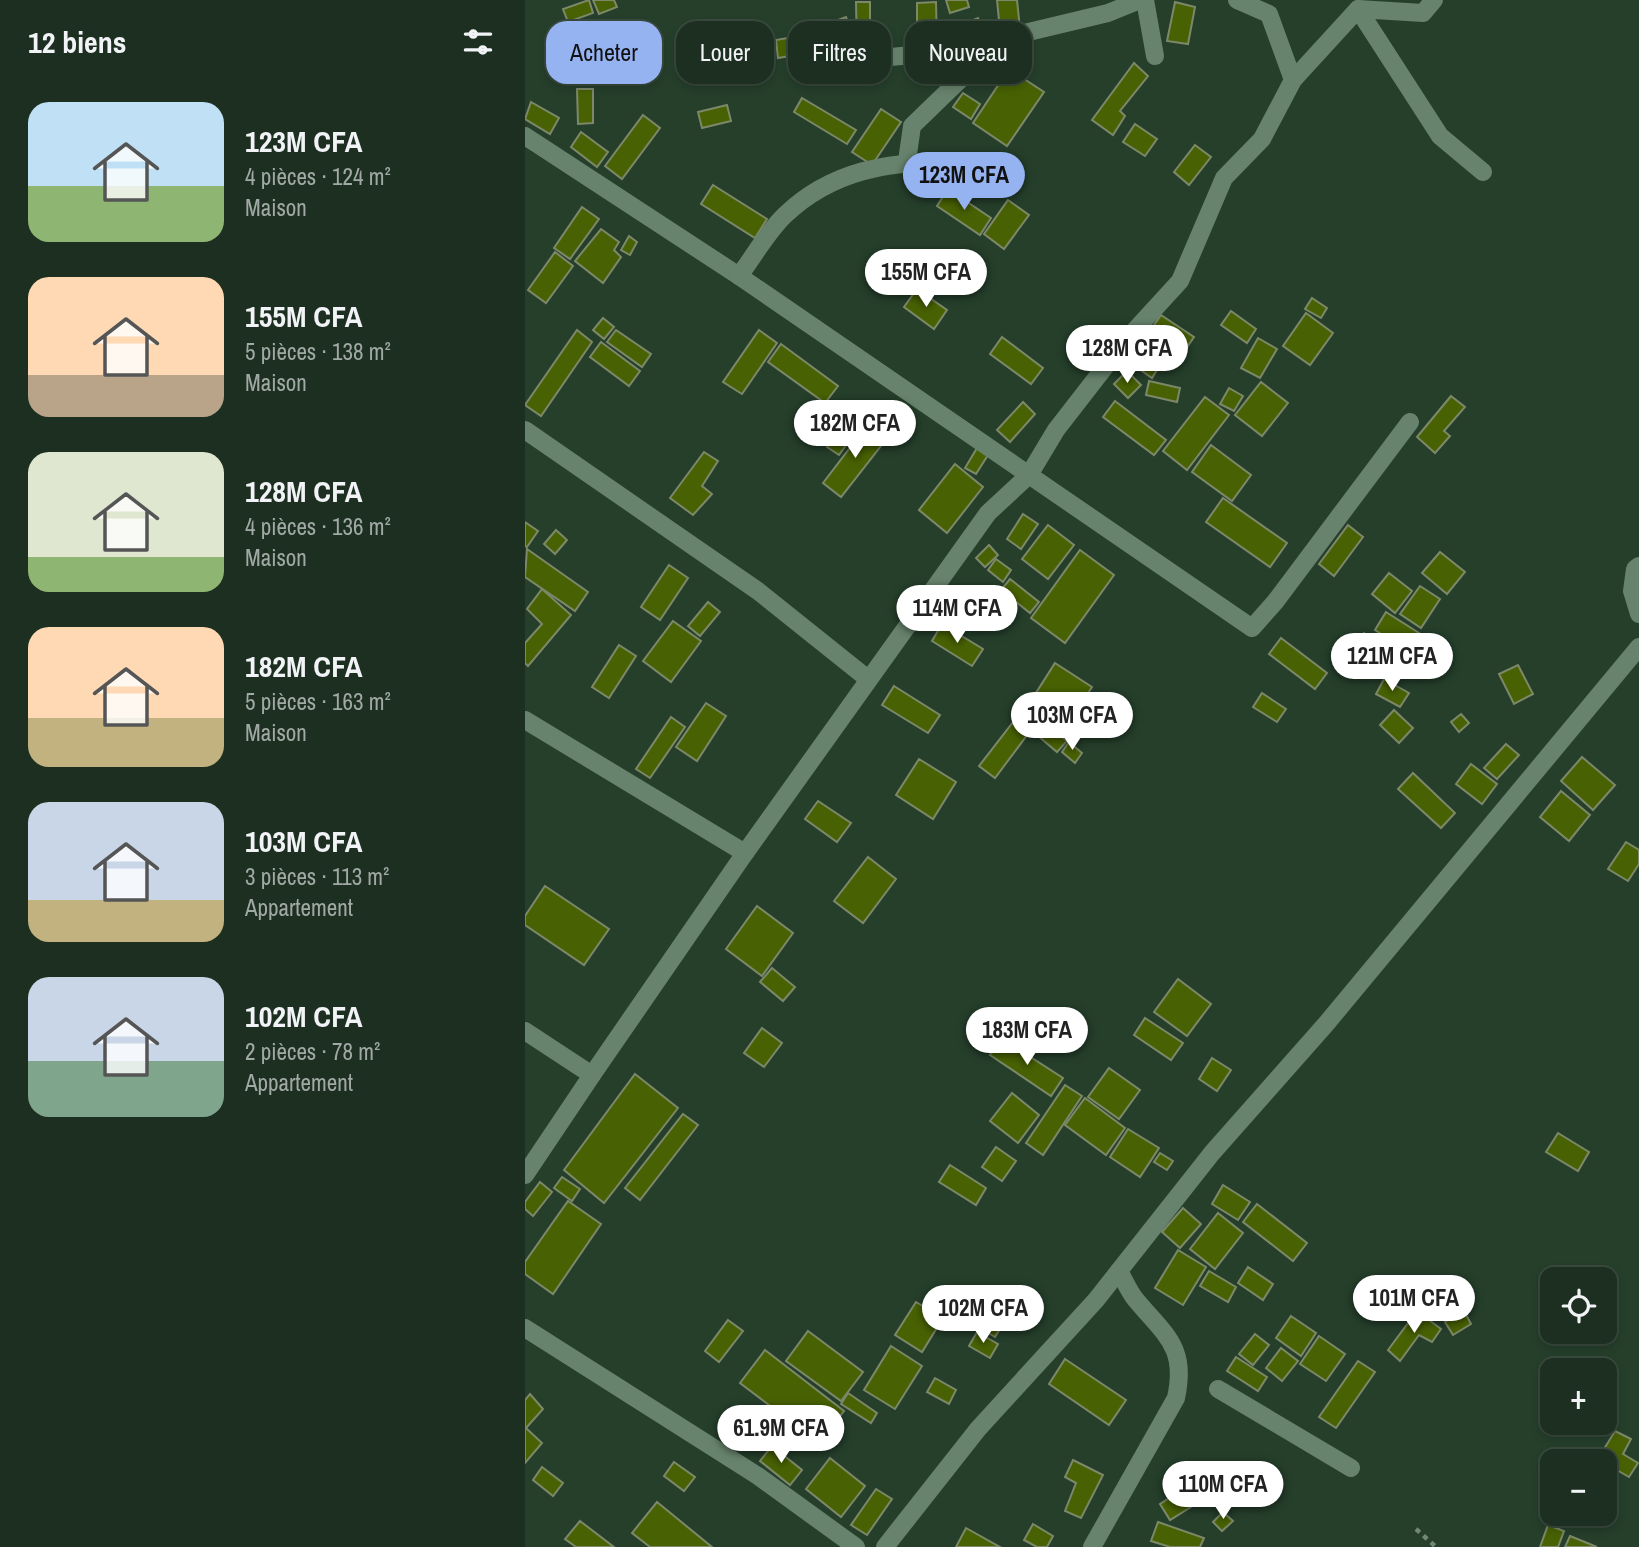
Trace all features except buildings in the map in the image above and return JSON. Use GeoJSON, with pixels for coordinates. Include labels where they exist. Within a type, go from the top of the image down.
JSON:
{"type":"FeatureCollection","features":[{"type":"Feature","properties":{"kind":"street"},"geometry":{"type":"LineString","coordinates":[[1032,31],[1108,13],[1142,0],[1155,56]]}},
{"type":"Feature","properties":{"kind":"street"},"geometry":{"type":"LineString","coordinates":[[1237,0],[1269,14],[1293,80]]}},
{"type":"Feature","properties":{"kind":"street"},"geometry":{"type":"LineString","coordinates":[[1358,9],[1423,13],[1434,0]]}},
{"type":"Feature","properties":{"kind":"street"},"geometry":{"type":"LineString","coordinates":[[525,1175],[745,853],[988,513],[1029,475],[1056,430],[1125,341],[1180,281],[1224,178],[1262,139],[1293,80],[1358,9]]}},
{"type":"Feature","properties":{"kind":"street"},"geometry":{"type":"LineString","coordinates":[[1358,9],[1440,136],[1483,172]]}},
{"type":"Feature","properties":{"kind":"street"},"geometry":{"type":"LineString","coordinates":[[907,161],[912,126],[955,84]]}},
{"type":"Feature","properties":{"kind":"street"},"geometry":{"type":"LineString","coordinates":[[525,136],[739,275],[1252,628],[1275,602],[1411,422]]}},
{"type":"Feature","properties":{"kind":"street"},"geometry":{"type":"LineString","coordinates":[[739,275],[785,215],[838,177],[907,161],[951,162]]}},
{"type":"Feature","properties":{"kind":"street"},"geometry":{"type":"LineString","coordinates":[[525,430],[758,591],[869,678]]}},
{"type":"Feature","properties":{"kind":"street"},"geometry":{"type":"LineString","coordinates":[[1639,566],[1635,569],[1632,591],[1639,614]]}},
{"type":"Feature","properties":{"kind":"street"},"geometry":{"type":"LineString","coordinates":[[885,1547],[978,1429],[1119,1271],[1212,1153],[1326,1024],[1639,647]]}},
{"type":"Feature","properties":{"kind":"street"},"geometry":{"type":"LineString","coordinates":[[525,720],[745,853]]}},
{"type":"Feature","properties":{"kind":"street"},"geometry":{"type":"LineString","coordinates":[[525,1031],[592,1075]]}},
{"type":"Feature","properties":{"kind":"street"},"geometry":{"type":"LineString","coordinates":[[1092,1547],[1176,1398],[1181,1374],[1173,1342],[1135,1299],[1119,1271]]}},
{"type":"Feature","properties":{"kind":"street"},"geometry":{"type":"LineString","coordinates":[[525,1328],[758,1476],[856,1547]]}},
{"type":"Feature","properties":{"kind":"street"},"geometry":{"type":"LineString","coordinates":[[1218,1388],[1351,1468]]}},
{"type":"Feature","properties":{"kind":"path"},"geometry":{"type":"LineString","coordinates":[[1416,1529],[1436,1547]]}}]}
